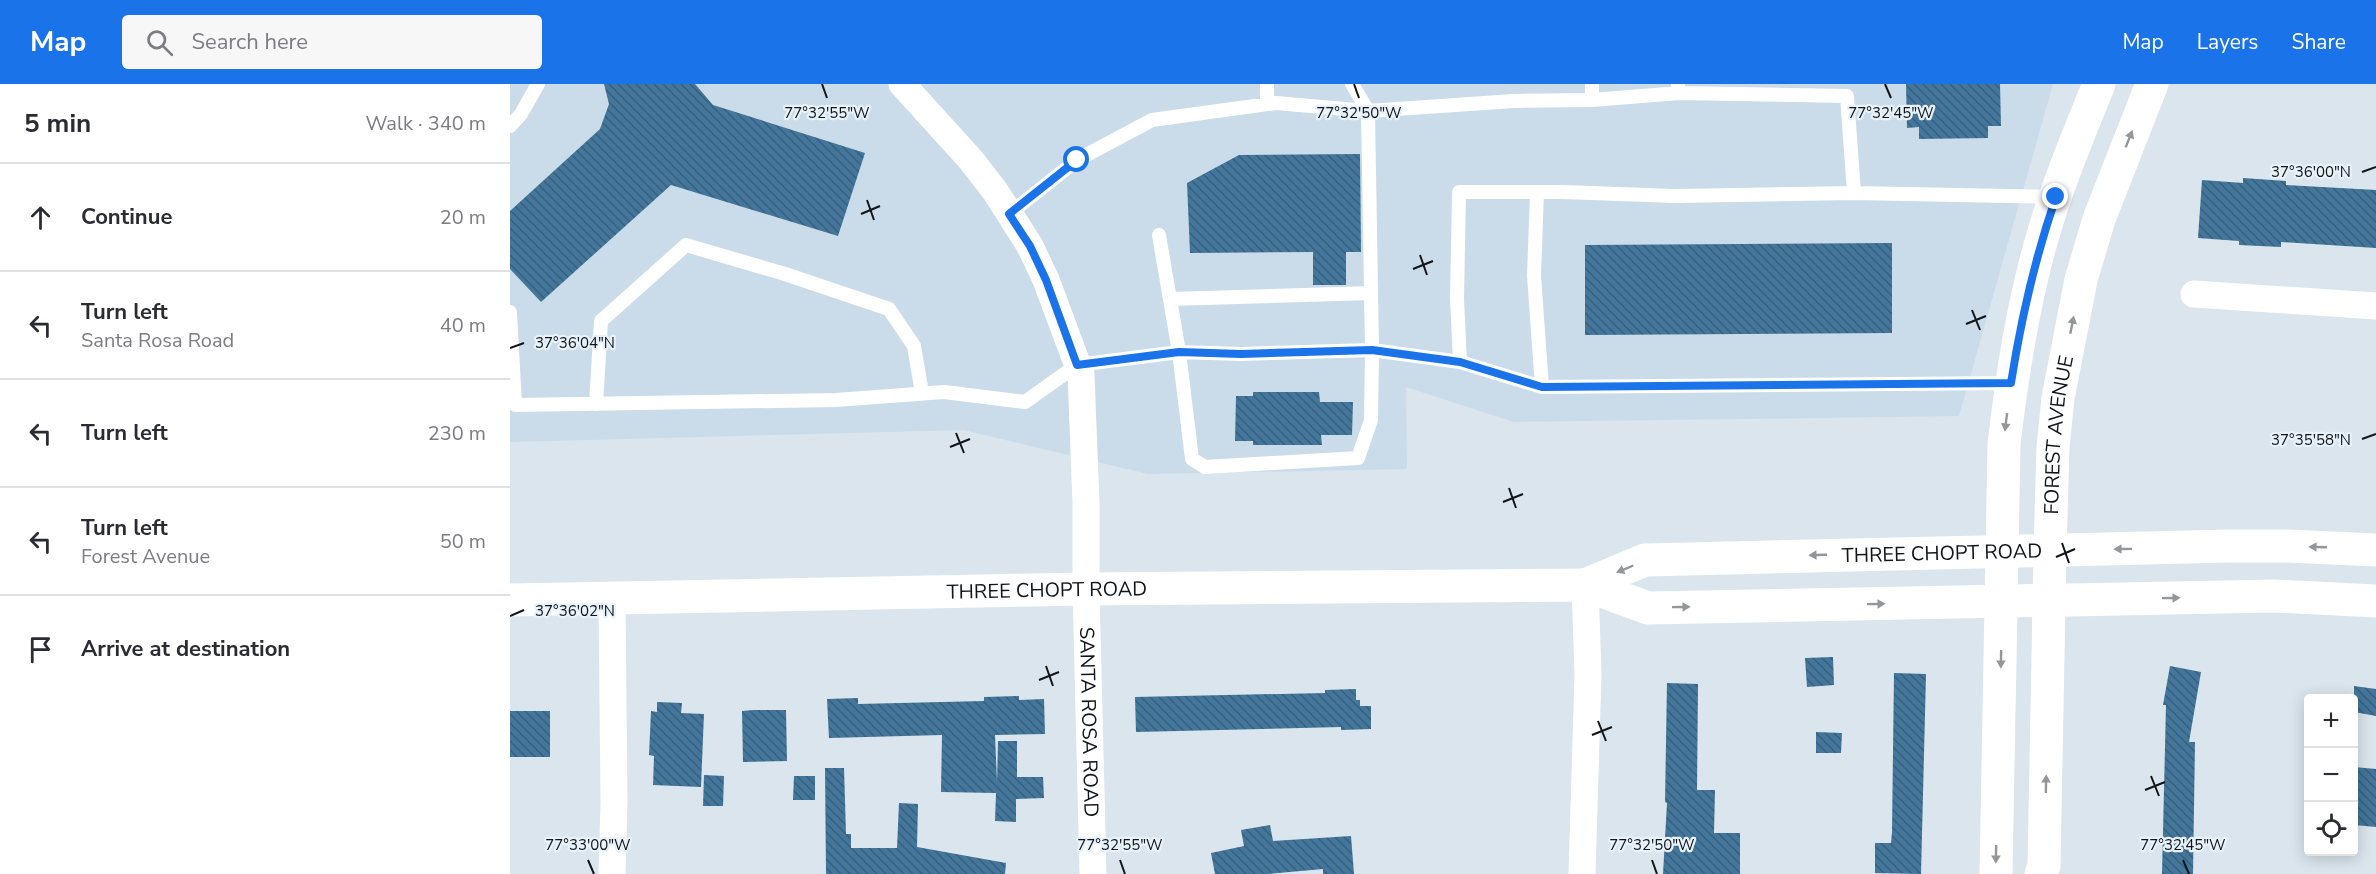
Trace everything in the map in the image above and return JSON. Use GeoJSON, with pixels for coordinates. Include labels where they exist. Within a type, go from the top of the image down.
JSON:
{"type":"FeatureCollection","features":[{"type":"Feature","properties":{"kind":"main road"},"geometry":{"type":"LineString","coordinates":[[1996,874],[2004,444],[2011,383],[2027,293],[2041,240],[2099,84]]}},
{"type":"Feature","properties":{"kind":"main road","name":"FOREST AVENUE"},"geometry":{"type":"LineString","coordinates":[[2041,874],[2044,866],[2049,550],[2053,447],[2058,399],[2081,280],[2099,219],[2152,84]]}},
{"type":"Feature","properties":{"kind":"main road","name":"THREE CHOPT ROAD"},"geometry":{"type":"LineString","coordinates":[[1585,585],[1645,560],[2002,550],[2288,546],[2376,550]]}},
{"type":"Feature","properties":{"kind":"main road","name":"THREE CHOPT ROAD"},"geometry":{"type":"LineString","coordinates":[[510,600],[1086,589],[1585,585],[1648,608],[2274,596],[2376,601]]}},
{"type":"Feature","properties":{"kind":"street","name":"SANTA ROSA ROAD"},"geometry":{"type":"LineString","coordinates":[[902,84],[971,160],[1030,246],[1046,280],[1081,374],[1086,492],[1086,589],[1094,874]]}},
{"type":"Feature","properties":{"kind":"street"},"geometry":{"type":"LineString","coordinates":[[2194,294],[2376,306]]}},
{"type":"Feature","properties":{"kind":"street"},"geometry":{"type":"LineString","coordinates":[[1582,874],[1588,674],[1585,585]]}},
{"type":"Feature","properties":{"kind":"street"},"geometry":{"type":"LineString","coordinates":[[612,598],[612,874]]}},
{"type":"Feature","properties":{"kind":"lane"},"geometry":{"type":"LineString","coordinates":[[510,126],[521,114],[538,84]]}},
{"type":"Feature","properties":{"kind":"lane"},"geometry":{"type":"LineString","coordinates":[[1267,84],[1267,104]]}},
{"type":"Feature","properties":{"kind":"lane"},"geometry":{"type":"LineString","coordinates":[[1159,236],[1179,352],[1192,459],[1205,467],[1358,458],[1371,420],[1372,350],[1368,111],[1352,84]]}},
{"type":"Feature","properties":{"kind":"lane"},"geometry":{"type":"LineString","coordinates":[[1592,84],[1592,100]]}},
{"type":"Feature","properties":{"kind":"lane"},"geometry":{"type":"LineString","coordinates":[[1009,214],[1077,160],[1152,120],[1276,102],[1368,111],[1513,101],[1592,100],[1679,89],[1847,90],[1854,192]]}},
{"type":"Feature","properties":{"kind":"lane"},"geometry":{"type":"LineString","coordinates":[[1460,362],[1457,299],[1459,192],[1675,196],[1854,192],[2056,197]]}},
{"type":"Feature","properties":{"kind":"lane"},"geometry":{"type":"LineString","coordinates":[[1537,192],[1534,276],[1542,387]]}},
{"type":"Feature","properties":{"kind":"lane"},"geometry":{"type":"LineString","coordinates":[[596,404],[601,321],[686,245],[785,274],[889,309],[914,346],[922,393]]}},
{"type":"Feature","properties":{"kind":"lane"},"geometry":{"type":"LineString","coordinates":[[1170,299],[1371,293]]}},
{"type":"Feature","properties":{"kind":"lane"},"geometry":{"type":"LineString","coordinates":[[510,312],[515,405],[836,400],[944,392],[1025,402],[1077,365],[1179,352],[1241,354],[1372,350],[1460,362],[1542,387],[2011,383]]}},
{"type":"Feature","properties":{"kind":"shaded area"},"geometry":{"type":"Polygon","coordinates":[[[510,84],[2053,84],[1959,416],[1514,422],[1406,387],[1407,469],[1148,474],[964,430],[510,442],[510,84]]]}},
{"type":"Feature","properties":{"kind":"building"},"geometry":{"type":"Polygon","coordinates":[[[604,84],[695,84],[713,105],[865,153],[838,236],[671,185],[541,302],[510,269],[510,211],[600,129],[609,104],[604,84]]]}},
{"type":"Feature","properties":{"kind":"building"},"geometry":{"type":"Polygon","coordinates":[[[1906,84],[2000,84],[2001,126],[1988,126],[1988,138],[1919,139],[1919,127],[1907,128],[1906,84]]]}},
{"type":"Feature","properties":{"kind":"building"},"geometry":{"type":"Polygon","coordinates":[[[1360,154],[1361,252],[1346,252],[1346,285],[1313,285],[1313,252],[1190,253],[1187,183],[1239,155],[1360,154]]]}},
{"type":"Feature","properties":{"kind":"building"},"geometry":{"type":"Polygon","coordinates":[[[2243,178],[2286,181],[2286,185],[2376,190],[2376,248],[2281,242],[2281,247],[2239,245],[2239,241],[2198,238],[2202,180],[2243,183],[2243,178]]]}},
{"type":"Feature","properties":{"kind":"building"},"geometry":{"type":"Polygon","coordinates":[[[1892,243],[1892,333],[1585,335],[1585,245],[1892,243]]]}},
{"type":"Feature","properties":{"kind":"building"},"geometry":{"type":"Polygon","coordinates":[[[1253,392],[1319,392],[1320,402],[1353,402],[1352,435],[1321,435],[1322,445],[1253,445],[1253,441],[1235,441],[1236,396],[1253,396],[1253,392]]]}},
{"type":"Feature","properties":{"kind":"building"},"geometry":{"type":"Polygon","coordinates":[[[1833,657],[1834,685],[1807,687],[1805,658],[1833,657]]]}},
{"type":"Feature","properties":{"kind":"building"},"geometry":{"type":"Polygon","coordinates":[[[2170,666],[2201,672],[2189,742],[2195,742],[2193,874],[2162,874],[2166,705],[2163,705],[2170,666]]]}},
{"type":"Feature","properties":{"kind":"building"},"geometry":{"type":"Polygon","coordinates":[[[1894,673],[1926,674],[1921,874],[1875,873],[1875,843],[1891,843],[1894,673]]]}},
{"type":"Feature","properties":{"kind":"building"},"geometry":{"type":"Polygon","coordinates":[[[1667,683],[1698,684],[1697,790],[1715,790],[1714,833],[1740,833],[1740,874],[1663,874],[1667,803],[1665,802],[1667,683]]]}},
{"type":"Feature","properties":{"kind":"building"},"geometry":{"type":"Polygon","coordinates":[[[2354,686],[2376,689],[2376,716],[2358,713],[2358,694],[2354,694],[2354,686]]]}},
{"type":"Feature","properties":{"kind":"building"},"geometry":{"type":"Polygon","coordinates":[[[1356,689],[1356,700],[1360,700],[1360,706],[1371,706],[1371,729],[1341,730],[1341,727],[1136,732],[1135,697],[1325,693],[1325,690],[1356,689]]]}},
{"type":"Feature","properties":{"kind":"building"},"geometry":{"type":"Polygon","coordinates":[[[1019,696],[1019,700],[1044,699],[1045,734],[995,735],[997,782],[998,741],[1017,741],[1017,777],[1043,777],[1044,798],[1016,799],[1016,822],[995,821],[996,793],[941,792],[942,735],[829,738],[827,699],[858,698],[858,704],[984,701],[984,697],[1019,696]]]}},
{"type":"Feature","properties":{"kind":"building"},"geometry":{"type":"Polygon","coordinates":[[[657,702],[682,703],[681,713],[704,714],[701,787],[653,785],[654,756],[649,755],[651,711],[657,712],[657,702]]]}},
{"type":"Feature","properties":{"kind":"building"},"geometry":{"type":"Polygon","coordinates":[[[786,710],[787,761],[743,762],[742,711],[786,710]]]}},
{"type":"Feature","properties":{"kind":"building"},"geometry":{"type":"Polygon","coordinates":[[[510,711],[550,711],[550,757],[510,757],[510,711]]]}},
{"type":"Feature","properties":{"kind":"building"},"geometry":{"type":"Polygon","coordinates":[[[1816,732],[1842,733],[1841,753],[1816,753],[1816,732]]]}},
{"type":"Feature","properties":{"kind":"building"},"geometry":{"type":"Polygon","coordinates":[[[2358,767],[2376,769],[2376,827],[2358,825],[2358,767]]]}},
{"type":"Feature","properties":{"kind":"building"},"geometry":{"type":"Polygon","coordinates":[[[825,768],[844,768],[846,834],[851,834],[851,848],[897,848],[899,803],[918,804],[917,847],[1006,863],[1005,874],[826,874],[825,768]]]}},
{"type":"Feature","properties":{"kind":"building"},"geometry":{"type":"Polygon","coordinates":[[[704,775],[724,776],[723,806],[703,806],[704,775]]]}},
{"type":"Feature","properties":{"kind":"building"},"geometry":{"type":"Polygon","coordinates":[[[794,776],[815,776],[815,800],[793,800],[794,776]]]}},
{"type":"Feature","properties":{"kind":"building"},"geometry":{"type":"Polygon","coordinates":[[[1270,825],[1273,841],[1351,836],[1354,874],[1323,874],[1323,869],[1268,874],[1215,874],[1211,853],[1244,846],[1241,830],[1270,825]]]}},
{"type":"Feature","properties":{"kind":"route"},"geometry":{"type":"LineString","coordinates":[[1077,160],[1009,214],[1030,246],[1046,280],[1077,365],[1179,352],[1241,354],[1372,350],[1460,362],[1542,387],[2011,383],[2027,293],[2041,240],[2056,197]]}}]}
